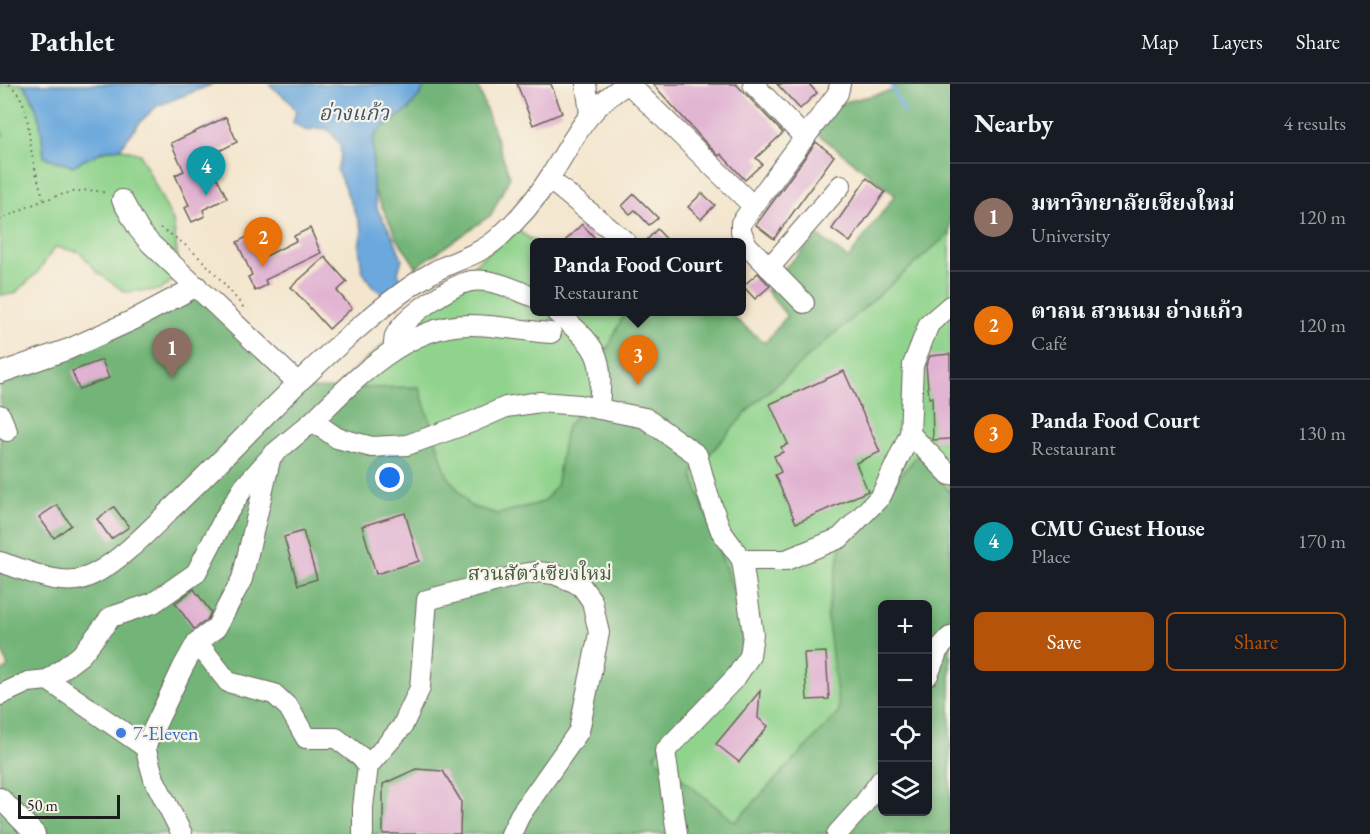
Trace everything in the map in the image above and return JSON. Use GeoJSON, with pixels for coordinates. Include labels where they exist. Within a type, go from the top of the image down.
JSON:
{"type":"FeatureCollection","features":[{"type":"Feature","properties":{"kind":"street"},"geometry":{"type":"LineString","coordinates":[[586,84],[590,114]]}},
{"type":"Feature","properties":{"kind":"street"},"geometry":{"type":"LineString","coordinates":[[0,562],[71,581],[98,573],[158,522],[298,383],[357,329],[435,271],[482,249],[497,239],[527,208],[549,179],[583,122],[609,95],[628,84],[753,206]]}},
{"type":"Feature","properties":{"kind":"street"},"geometry":{"type":"LineString","coordinates":[[753,84],[805,138]]}},
{"type":"Feature","properties":{"kind":"street"},"geometry":{"type":"LineString","coordinates":[[744,238],[741,223],[839,89]]}},
{"type":"Feature","properties":{"kind":"street"},"geometry":{"type":"LineString","coordinates":[[549,179],[620,238]]}},
{"type":"Feature","properties":{"kind":"street"},"geometry":{"type":"LineString","coordinates":[[769,268],[841,185]]}},
{"type":"Feature","properties":{"kind":"street"},"geometry":{"type":"LineString","coordinates":[[122,200],[144,236],[298,383]]}},
{"type":"Feature","properties":{"kind":"street"},"geometry":{"type":"LineString","coordinates":[[746,243],[804,303]]}},
{"type":"Feature","properties":{"kind":"street"},"geometry":{"type":"LineString","coordinates":[[393,350],[395,336],[406,322],[441,296],[470,281],[495,282],[530,295]]}},
{"type":"Feature","properties":{"kind":"street"},"geometry":{"type":"LineString","coordinates":[[0,373],[69,349],[133,321],[197,286]]}},
{"type":"Feature","properties":{"kind":"street"},"geometry":{"type":"LineString","coordinates":[[742,560],[786,560],[840,538],[881,496],[910,434],[913,365],[929,324],[950,306]]}},
{"type":"Feature","properties":{"kind":"street"},"geometry":{"type":"LineString","coordinates":[[561,316],[577,330],[595,353],[600,378],[599,409]]}},
{"type":"Feature","properties":{"kind":"street"},"geometry":{"type":"LineString","coordinates":[[0,695],[28,682],[48,680],[81,655],[111,617],[153,603],[196,573],[225,517],[244,487],[271,456],[313,421],[356,378],[393,350],[434,330],[467,325],[550,333]]}},
{"type":"Feature","properties":{"kind":"street"},"geometry":{"type":"LineString","coordinates":[[313,421],[337,438],[372,447],[407,445],[472,422],[506,407],[540,402],[579,405],[645,418],[697,455],[721,531],[742,560],[753,634],[750,656],[736,677],[665,751],[677,834]]}},
{"type":"Feature","properties":{"kind":"street"},"geometry":{"type":"LineString","coordinates":[[910,434],[950,475]]}},
{"type":"Feature","properties":{"kind":"street"},"geometry":{"type":"LineString","coordinates":[[145,747],[197,642],[216,628],[242,579],[271,456]]}},
{"type":"Feature","properties":{"kind":"street"},"geometry":{"type":"LineString","coordinates":[[363,834],[363,807],[368,766],[402,727],[420,688],[427,600],[523,574],[538,572],[554,574],[582,587],[592,601],[599,633],[579,731],[520,815],[511,834]]}},
{"type":"Feature","properties":{"kind":"street"},"geometry":{"type":"LineString","coordinates":[[932,664],[938,650],[950,637]]}},
{"type":"Feature","properties":{"kind":"street"},"geometry":{"type":"LineString","coordinates":[[197,642],[228,682],[274,694],[288,708],[306,738],[336,738],[361,757],[368,766]]}},
{"type":"Feature","properties":{"kind":"street"},"geometry":{"type":"LineString","coordinates":[[48,680],[145,747],[154,780],[182,834]]}},
{"type":"Feature","properties":{"kind":"street"},"geometry":{"type":"LineString","coordinates":[[837,834],[878,784]]}},
{"type":"Feature","properties":{"kind":"street"},"geometry":{"type":"LineString","coordinates":[[0,798],[35,834]]}},
{"type":"Feature","properties":{"kind":"path"},"geometry":{"type":"LineString","coordinates":[[9,84],[24,102],[31,149],[44,200]]}},
{"type":"Feature","properties":{"kind":"green space"},"geometry":{"type":"Polygon","coordinates":[[[0,84],[23,84],[29,92],[37,109],[44,157],[72,166],[103,151],[120,148],[140,154],[173,221],[180,275],[160,290],[125,292],[97,272],[80,252],[55,247],[37,273],[14,294],[0,295],[0,134],[3,135],[0,129],[0,84]]]}},
{"type":"Feature","properties":{"kind":"green space"},"geometry":{"type":"Polygon","coordinates":[[[425,84],[477,84],[510,177],[491,215],[416,267],[398,240],[373,188],[373,139],[379,130],[408,110],[422,92],[425,84]]]}},
{"type":"Feature","properties":{"kind":"green space","name":"สวนสัตว์เชียงใหม่"},"geometry":{"type":"Polygon","coordinates":[[[893,84],[950,84],[950,233],[753,405],[692,474],[743,618],[742,656],[654,756],[735,822],[839,712],[827,614],[841,547],[920,452],[950,493],[950,834],[0,834],[0,673],[8,667],[0,644],[0,382],[207,287],[291,389],[419,387],[447,475],[470,506],[498,514],[543,502],[556,487],[566,428],[589,398],[604,356],[623,316],[732,316],[765,343],[787,316],[764,287],[819,236],[848,259],[895,195],[809,127],[823,107],[895,90],[893,84]]]}},
{"type":"Feature","properties":{"kind":"green space","name":"สวนสัตว์เชียงใหม่"},"geometry":{"type":"Polygon","coordinates":[[[950,174],[950,834],[0,834],[75,637],[355,369],[515,229],[530,238],[530,316],[650,316],[763,387],[950,174]]]}},
{"type":"Feature","properties":{"kind":"water"},"geometry":{"type":"Polygon","coordinates":[[[23,84],[213,84],[157,106],[141,121],[120,148],[103,151],[72,166],[44,157],[37,109],[23,84]]]}},
{"type":"Feature","properties":{"kind":"water","name":"อ่างแก้ว"},"geometry":{"type":"Polygon","coordinates":[[[269,84],[425,84],[422,92],[408,110],[379,130],[373,139],[373,188],[378,211],[393,236],[402,259],[398,273],[405,286],[389,298],[373,287],[362,271],[359,247],[362,229],[337,170],[341,155],[340,144],[328,129],[316,128],[307,131],[293,123],[296,111],[290,102],[269,84]]]}},
{"type":"Feature","properties":{"kind":"building"},"geometry":{"type":"Polygon","coordinates":[[[517,84],[551,84],[562,113],[533,125],[517,84]]]}},
{"type":"Feature","properties":{"kind":"building"},"geometry":{"type":"Polygon","coordinates":[[[653,84],[736,84],[783,133],[756,158],[762,164],[745,180],[721,154],[719,156],[704,141],[653,84]]]}},
{"type":"Feature","properties":{"kind":"building"},"geometry":{"type":"Polygon","coordinates":[[[777,84],[809,84],[817,93],[800,109],[777,84]]]}},
{"type":"Feature","properties":{"kind":"building"},"geometry":{"type":"Polygon","coordinates":[[[226,117],[237,142],[217,152],[221,161],[211,165],[227,198],[203,210],[205,216],[192,222],[185,208],[189,205],[175,175],[184,171],[171,143],[226,117]]]}},
{"type":"Feature","properties":{"kind":"building"},"geometry":{"type":"Polygon","coordinates":[[[816,142],[834,156],[774,239],[756,225],[816,142]]]}},
{"type":"Feature","properties":{"kind":"building"},"geometry":{"type":"Polygon","coordinates":[[[867,178],[885,192],[850,242],[832,229],[867,178]]]}},
{"type":"Feature","properties":{"kind":"building"},"geometry":{"type":"Polygon","coordinates":[[[702,193],[715,205],[701,219],[688,207],[702,193]]]}},
{"type":"Feature","properties":{"kind":"building"},"geometry":{"type":"Polygon","coordinates":[[[634,194],[658,218],[649,225],[635,210],[630,214],[622,206],[634,194]]]}},
{"type":"Feature","properties":{"kind":"building"},"geometry":{"type":"Polygon","coordinates":[[[582,224],[594,237],[593,238],[568,238],[582,224]]]}},
{"type":"Feature","properties":{"kind":"building"},"geometry":{"type":"Polygon","coordinates":[[[310,228],[321,253],[265,280],[267,285],[255,291],[248,277],[252,275],[237,242],[253,234],[264,257],[296,241],[294,236],[310,228]]]}},
{"type":"Feature","properties":{"kind":"building"},"geometry":{"type":"Polygon","coordinates":[[[657,229],[665,238],[649,238],[657,229]]]}},
{"type":"Feature","properties":{"kind":"building"},"geometry":{"type":"Polygon","coordinates":[[[325,257],[347,282],[337,291],[352,308],[329,329],[291,287],[325,257]]]}},
{"type":"Feature","properties":{"kind":"building"},"geometry":{"type":"Polygon","coordinates":[[[758,273],[770,286],[755,299],[746,289],[746,283],[758,273]]]}},
{"type":"Feature","properties":{"kind":"building"},"geometry":{"type":"Polygon","coordinates":[[[950,354],[950,439],[933,440],[932,397],[929,398],[926,365],[930,356],[950,354]]]}},
{"type":"Feature","properties":{"kind":"building"},"geometry":{"type":"Polygon","coordinates":[[[102,360],[109,378],[79,389],[72,371],[102,360]]]}},
{"type":"Feature","properties":{"kind":"building"},"geometry":{"type":"Polygon","coordinates":[[[844,371],[880,452],[856,463],[868,491],[796,523],[775,475],[781,472],[774,456],[783,452],[781,447],[788,444],[770,404],[844,371]]]}},
{"type":"Feature","properties":{"kind":"building"},"geometry":{"type":"Polygon","coordinates":[[[57,505],[71,525],[54,538],[39,517],[57,505]]]}},
{"type":"Feature","properties":{"kind":"building"},"geometry":{"type":"Polygon","coordinates":[[[114,507],[129,527],[111,539],[97,519],[114,507]]]}},
{"type":"Feature","properties":{"kind":"building"},"geometry":{"type":"Polygon","coordinates":[[[405,513],[419,561],[376,574],[362,526],[405,513]]]}},
{"type":"Feature","properties":{"kind":"building"},"geometry":{"type":"Polygon","coordinates":[[[303,531],[317,579],[298,585],[284,537],[303,531]]]}},
{"type":"Feature","properties":{"kind":"building"},"geometry":{"type":"Polygon","coordinates":[[[194,589],[211,612],[207,620],[194,629],[175,603],[194,589]]]}},
{"type":"Feature","properties":{"kind":"building"},"geometry":{"type":"Polygon","coordinates":[[[826,652],[829,699],[807,700],[804,653],[826,652]]]}},
{"type":"Feature","properties":{"kind":"building"},"geometry":{"type":"Polygon","coordinates":[[[760,691],[758,718],[768,726],[739,762],[716,744],[760,691]]]}},
{"type":"Feature","properties":{"kind":"building"},"geometry":{"type":"Polygon","coordinates":[[[416,769],[443,771],[461,801],[460,834],[383,834],[383,784],[416,769]]]}},
{"type":"Feature","properties":{"kind":"waterway"},"geometry":{"type":"LineString","coordinates":[[891,84],[904,112]]}},
{"type":"Feature","properties":{"kind":"place","name":"CMU Guest House"},"geometry":{"type":"Point","coordinates":[206,196]}},
{"type":"Feature","properties":{"kind":"place","name":"ตาลน สวนนม อ่างแก้ว"},"geometry":{"type":"Point","coordinates":[263,267]}},
{"type":"Feature","properties":{"kind":"place","name":"มหาวิทยาลัยเชียงใหม่"},"geometry":{"type":"Point","coordinates":[172,378]}},
{"type":"Feature","properties":{"kind":"place","name":"Panda Food Court"},"geometry":{"type":"Point","coordinates":[638,385]}},
{"type":"Feature","properties":{"kind":"place","name":"7-Eleven"},"geometry":{"type":"Point","coordinates":[121,733]}}]}
